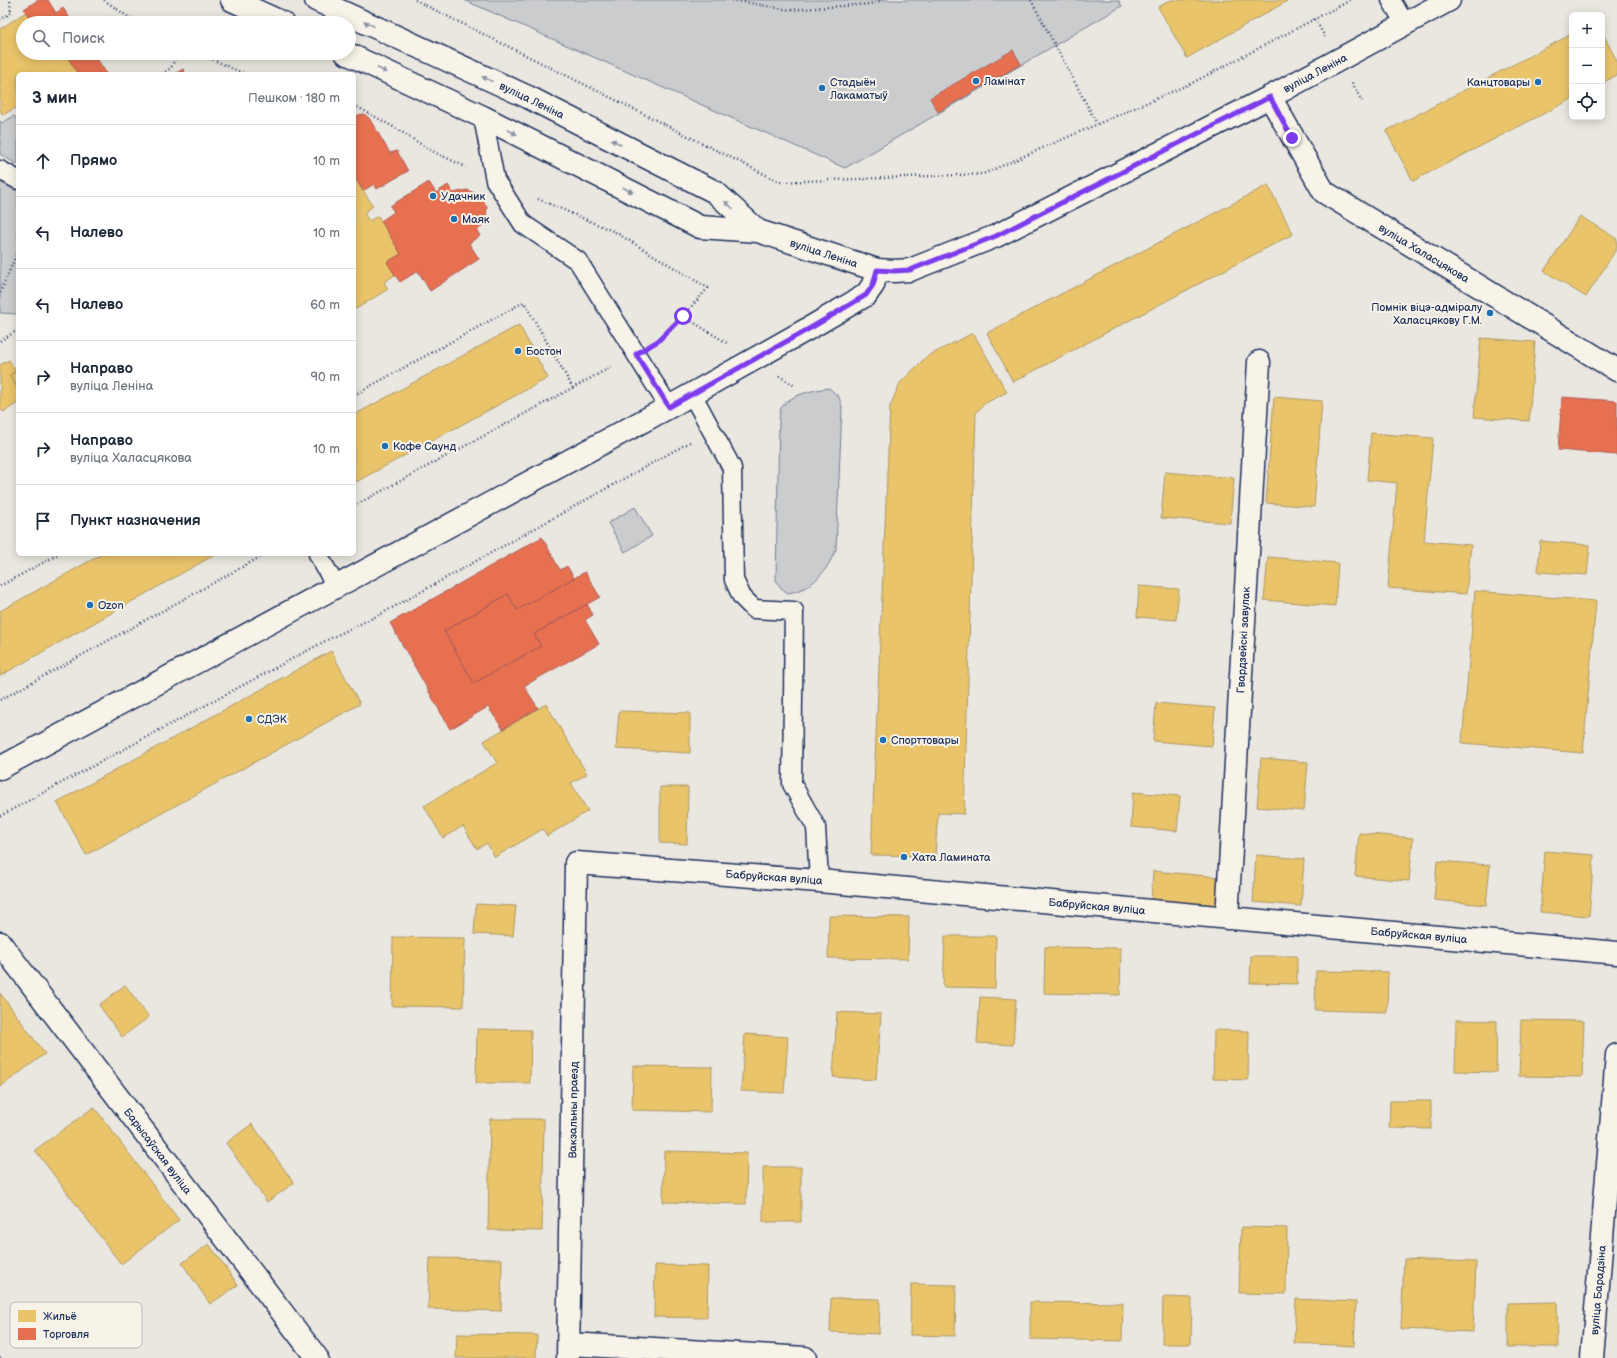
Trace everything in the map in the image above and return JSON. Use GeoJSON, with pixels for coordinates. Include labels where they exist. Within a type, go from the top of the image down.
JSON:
{"type":"FeatureCollection","features":[{"type":"Feature","properties":{"kind":"street"},"geometry":{"type":"LineString","coordinates":[[232,0],[267,16]]}},
{"type":"Feature","properties":{"kind":"street","name":"вуліца Леніна"},"geometry":{"type":"LineString","coordinates":[[316,0],[351,16]]}},
{"type":"Feature","properties":{"kind":"street","name":"вуліца Леніна"},"geometry":{"type":"LineString","coordinates":[[356,58],[483,117],[700,226],[758,231],[877,270],[894,271],[910,270],[996,236],[1270,97],[1449,0]]}},
{"type":"Feature","properties":{"kind":"street","name":"вуліца Леніна"},"geometry":{"type":"LineString","coordinates":[[356,18],[528,97],[715,192],[758,231]]}},
{"type":"Feature","properties":{"kind":"street","name":"вуліца Халасцякова"},"geometry":{"type":"LineString","coordinates":[[1270,97],[1324,192],[1617,370]]}},
{"type":"Feature","properties":{"kind":"street"},"geometry":{"type":"LineString","coordinates":[[0,768],[669,407],[814,326],[866,295],[873,285],[877,270]]}},
{"type":"Feature","properties":{"kind":"street","name":"Гвардзейскі завулак"},"geometry":{"type":"LineString","coordinates":[[1227,918],[1259,362]]}},
{"type":"Feature","properties":{"kind":"street","name":"Бабруйская вуліца"},"geometry":{"type":"LineString","coordinates":[[576,863],[819,881],[1617,953]]}},
{"type":"Feature","properties":{"kind":"street","name":"Вакзальны праезд"},"geometry":{"type":"LineString","coordinates":[[569,1351],[576,863]]}},
{"type":"Feature","properties":{"kind":"street","name":"Барысаўская вуліца"},"geometry":{"type":"LineString","coordinates":[[3,954],[317,1358]]}},
{"type":"Feature","properties":{"kind":"street","name":"вуліца Барадзіна"},"geometry":{"type":"LineString","coordinates":[[1592,1358],[1617,1055]]}},
{"type":"Feature","properties":{"kind":"street"},"geometry":{"type":"LineString","coordinates":[[569,1351],[805,1358]]}},
{"type":"Feature","properties":{"kind":"lane"},"geometry":{"type":"LineString","coordinates":[[1391,0],[1405,24]]}},
{"type":"Feature","properties":{"kind":"lane"},"geometry":{"type":"LineString","coordinates":[[483,117],[495,180],[523,224],[578,261],[669,407]]}},
{"type":"Feature","properties":{"kind":"lane"},"geometry":{"type":"LineString","coordinates":[[0,170],[16,179]]}},
{"type":"Feature","properties":{"kind":"lane"},"geometry":{"type":"LineString","coordinates":[[692,394],[732,468],[734,580],[742,597],[754,609],[794,611],[792,784],[816,827],[819,881]]}},
{"type":"Feature","properties":{"kind":"lane"},"geometry":{"type":"LineString","coordinates":[[319,556],[336,587]]}},
{"type":"Feature","properties":{"kind":"path"},"geometry":{"type":"LineString","coordinates":[[0,20],[10,12],[10,0]]}},
{"type":"Feature","properties":{"kind":"path"},"geometry":{"type":"LineString","coordinates":[[104,0],[127,16]]}},
{"type":"Feature","properties":{"kind":"path"},"geometry":{"type":"LineString","coordinates":[[415,0],[780,182],[983,174],[1192,83],[1351,0]]}},
{"type":"Feature","properties":{"kind":"path"},"geometry":{"type":"LineString","coordinates":[[732,0],[790,10],[869,4],[883,0]]}},
{"type":"Feature","properties":{"kind":"path"},"geometry":{"type":"LineString","coordinates":[[852,0],[852,5]]}},
{"type":"Feature","properties":{"kind":"path"},"geometry":{"type":"LineString","coordinates":[[1031,0],[1097,124]]}},
{"type":"Feature","properties":{"kind":"path"},"geometry":{"type":"LineString","coordinates":[[165,72],[171,68],[175,60]]}},
{"type":"Feature","properties":{"kind":"path"},"geometry":{"type":"LineString","coordinates":[[214,60],[241,72]]}},
{"type":"Feature","properties":{"kind":"path"},"geometry":{"type":"LineString","coordinates":[[0,293],[16,256]]}},
{"type":"Feature","properties":{"kind":"path"},"geometry":{"type":"LineString","coordinates":[[356,394],[524,302],[573,388]]}},
{"type":"Feature","properties":{"kind":"path"},"geometry":{"type":"LineString","coordinates":[[356,505],[636,354],[658,341],[683,316]]}},
{"type":"Feature","properties":{"kind":"path"},"geometry":{"type":"LineString","coordinates":[[0,341],[16,331]]}},
{"type":"Feature","properties":{"kind":"path"},"geometry":{"type":"LineString","coordinates":[[0,816],[327,640],[381,614],[712,430]]}},
{"type":"Feature","properties":{"kind":"path"},"geometry":{"type":"LineString","coordinates":[[0,586],[55,556]]}},
{"type":"Feature","properties":{"kind":"path"},"geometry":{"type":"LineString","coordinates":[[0,700],[262,556]]}},
{"type":"Feature","properties":{"kind":"shaded area","name":"Стадыён Лакаматыў"},"geometry":{"type":"Polygon","coordinates":[[[464,0],[1118,0],[1122,6],[845,168],[464,0]]]}},
{"type":"Feature","properties":{"kind":"shaded area"},"geometry":{"type":"Polygon","coordinates":[[[14,116],[16,119],[16,164],[0,154],[0,121],[2,123],[14,116]]]}},
{"type":"Feature","properties":{"kind":"shaded area"},"geometry":{"type":"Polygon","coordinates":[[[0,182],[16,189],[16,314],[0,313],[0,182]]]}},
{"type":"Feature","properties":{"kind":"shaded area"},"geometry":{"type":"Polygon","coordinates":[[[829,388],[839,397],[842,407],[836,549],[828,565],[818,578],[805,588],[788,593],[781,588],[776,580],[780,412],[785,403],[796,396],[829,388]]]}},
{"type":"Feature","properties":{"kind":"shaded area"},"geometry":{"type":"Polygon","coordinates":[[[635,507],[652,536],[625,552],[608,523],[635,507]]]}},
{"type":"Feature","properties":{"kind":"building: Жильё"},"geometry":{"type":"Polygon","coordinates":[[[1171,0],[1289,0],[1187,58],[1158,7],[1171,0]]]}},
{"type":"Feature","properties":{"kind":"building: Жильё"},"geometry":{"type":"Polygon","coordinates":[[[26,12],[29,16],[20,16],[26,12]]]}},
{"type":"Feature","properties":{"kind":"building: Жильё"},"geometry":{"type":"Polygon","coordinates":[[[16,19],[16,60],[69,60],[77,72],[16,72],[16,109],[15,108],[3,115],[0,110],[0,29],[16,19]]]}},
{"type":"Feature","properties":{"kind":"building: Жильё"},"geometry":{"type":"Polygon","coordinates":[[[1569,36],[1569,101],[1413,181],[1386,131],[1569,36]]]}},
{"type":"Feature","properties":{"kind":"building: Жильё"},"geometry":{"type":"Polygon","coordinates":[[[1605,38],[1617,61],[1617,75],[1605,81],[1605,38]]]}},
{"type":"Feature","properties":{"kind":"building: Жильё"},"geometry":{"type":"Polygon","coordinates":[[[356,179],[373,206],[364,213],[369,221],[378,216],[401,254],[387,262],[395,275],[384,282],[388,289],[356,309],[356,179]]]}},
{"type":"Feature","properties":{"kind":"building: Жильё"},"geometry":{"type":"Polygon","coordinates":[[[1268,185],[1293,234],[1013,382],[987,333],[1268,185]]]}},
{"type":"Feature","properties":{"kind":"building: Жильё"},"geometry":{"type":"Polygon","coordinates":[[[1580,216],[1617,239],[1617,248],[1586,297],[1544,271],[1580,216]]]}},
{"type":"Feature","properties":{"kind":"building: Жильё"},"geometry":{"type":"Polygon","coordinates":[[[519,325],[548,378],[356,482],[356,414],[519,325]]]}},
{"type":"Feature","properties":{"kind":"building: Жильё"},"geometry":{"type":"Polygon","coordinates":[[[973,333],[1007,392],[984,404],[976,413],[964,814],[938,813],[935,856],[871,855],[890,406],[900,383],[926,357],[973,333]]]}},
{"type":"Feature","properties":{"kind":"building: Жильё"},"geometry":{"type":"Polygon","coordinates":[[[1481,338],[1535,342],[1529,421],[1474,417],[1481,338]]]}},
{"type":"Feature","properties":{"kind":"building: Жильё"},"geometry":{"type":"Polygon","coordinates":[[[9,360],[16,371],[10,375],[16,386],[16,404],[3,412],[0,406],[0,365],[9,360]]]}},
{"type":"Feature","properties":{"kind":"building: Жильё"},"geometry":{"type":"Polygon","coordinates":[[[16,370],[16,386],[10,375],[16,370]]]}},
{"type":"Feature","properties":{"kind":"building: Жильё"},"geometry":{"type":"Polygon","coordinates":[[[1274,397],[1322,401],[1314,507],[1266,503],[1274,397]]]}},
{"type":"Feature","properties":{"kind":"building: Жильё"},"geometry":{"type":"Polygon","coordinates":[[[1371,433],[1433,438],[1424,541],[1471,545],[1466,594],[1388,588],[1397,483],[1367,480],[1371,433]]]}},
{"type":"Feature","properties":{"kind":"building: Жильё"},"geometry":{"type":"Polygon","coordinates":[[[1165,472],[1234,478],[1230,523],[1161,518],[1165,472]]]}},
{"type":"Feature","properties":{"kind":"building: Жильё"},"geometry":{"type":"Polygon","coordinates":[[[1540,541],[1590,545],[1587,575],[1538,572],[1540,541]]]}},
{"type":"Feature","properties":{"kind":"building: Жильё"},"geometry":{"type":"Polygon","coordinates":[[[98,556],[212,556],[0,676],[0,611],[98,556]]]}},
{"type":"Feature","properties":{"kind":"building: Жильё"},"geometry":{"type":"Polygon","coordinates":[[[1268,557],[1338,563],[1335,606],[1264,600],[1268,557]]]}},
{"type":"Feature","properties":{"kind":"building: Жильё"},"geometry":{"type":"Polygon","coordinates":[[[1139,586],[1179,589],[1176,620],[1137,617],[1139,586]]]}},
{"type":"Feature","properties":{"kind":"building: Жильё"},"geometry":{"type":"Polygon","coordinates":[[[1475,591],[1596,601],[1583,753],[1462,743],[1475,591]]]}},
{"type":"Feature","properties":{"kind":"building: Жильё"},"geometry":{"type":"Polygon","coordinates":[[[331,651],[360,704],[86,855],[57,802],[331,651]]]}},
{"type":"Feature","properties":{"kind":"building: Жильё"},"geometry":{"type":"Polygon","coordinates":[[[1156,703],[1215,708],[1212,746],[1153,741],[1156,703]]]}},
{"type":"Feature","properties":{"kind":"building: Жильё"},"geometry":{"type":"Polygon","coordinates":[[[546,704],[587,774],[571,783],[588,811],[547,836],[543,829],[495,857],[487,843],[477,849],[463,826],[443,838],[424,806],[497,763],[484,741],[546,704]]]}},
{"type":"Feature","properties":{"kind":"building: Жильё"},"geometry":{"type":"Polygon","coordinates":[[[619,711],[690,713],[690,753],[616,749],[619,711]]]}},
{"type":"Feature","properties":{"kind":"building: Жильё"},"geometry":{"type":"Polygon","coordinates":[[[1261,758],[1308,762],[1304,811],[1257,807],[1261,758]]]}},
{"type":"Feature","properties":{"kind":"building: Жильё"},"geometry":{"type":"Polygon","coordinates":[[[660,787],[688,787],[687,844],[660,843],[660,787]]]}},
{"type":"Feature","properties":{"kind":"building: Жильё"},"geometry":{"type":"Polygon","coordinates":[[[1133,792],[1180,796],[1177,831],[1131,827],[1133,792]]]}},
{"type":"Feature","properties":{"kind":"building: Жильё"},"geometry":{"type":"Polygon","coordinates":[[[1359,833],[1413,838],[1409,881],[1355,876],[1359,833]]]}},
{"type":"Feature","properties":{"kind":"building: Жильё"},"geometry":{"type":"Polygon","coordinates":[[[1545,851],[1594,855],[1589,916],[1540,912],[1545,851]]]}},
{"type":"Feature","properties":{"kind":"building: Жильё"},"geometry":{"type":"Polygon","coordinates":[[[1256,855],[1304,859],[1301,906],[1253,902],[1256,855]]]}},
{"type":"Feature","properties":{"kind":"building: Жильё"},"geometry":{"type":"Polygon","coordinates":[[[1437,861],[1490,865],[1486,905],[1434,900],[1437,861]]]}},
{"type":"Feature","properties":{"kind":"building: Жильё"},"geometry":{"type":"Polygon","coordinates":[[[1153,871],[1219,877],[1217,907],[1151,902],[1153,871]]]}},
{"type":"Feature","properties":{"kind":"building: Жильё"},"geometry":{"type":"Polygon","coordinates":[[[476,904],[516,906],[513,936],[474,934],[476,904]]]}},
{"type":"Feature","properties":{"kind":"building: Жильё"},"geometry":{"type":"Polygon","coordinates":[[[829,916],[909,917],[908,959],[828,958],[829,916]]]}},
{"type":"Feature","properties":{"kind":"building: Жильё"},"geometry":{"type":"Polygon","coordinates":[[[945,936],[996,936],[995,988],[943,987],[945,936]]]}},
{"type":"Feature","properties":{"kind":"building: Жильё"},"geometry":{"type":"Polygon","coordinates":[[[393,937],[465,938],[463,1007],[392,1006],[393,937]]]}},
{"type":"Feature","properties":{"kind":"building: Жильё"},"geometry":{"type":"Polygon","coordinates":[[[1045,947],[1121,948],[1120,995],[1044,993],[1045,947]]]}},
{"type":"Feature","properties":{"kind":"building: Жильё"},"geometry":{"type":"Polygon","coordinates":[[[1251,956],[1297,956],[1297,984],[1250,983],[1251,956]]]}},
{"type":"Feature","properties":{"kind":"building: Жильё"},"geometry":{"type":"Polygon","coordinates":[[[1316,971],[1388,972],[1387,1012],[1315,1010],[1316,971]]]}},
{"type":"Feature","properties":{"kind":"building: Жильё"},"geometry":{"type":"Polygon","coordinates":[[[125,985],[149,1017],[122,1037],[99,1005],[125,985]]]}},
{"type":"Feature","properties":{"kind":"building: Жильё"},"geometry":{"type":"Polygon","coordinates":[[[0,993],[45,1054],[0,1087],[0,993]]]}},
{"type":"Feature","properties":{"kind":"building: Жильё"},"geometry":{"type":"Polygon","coordinates":[[[980,997],[1016,999],[1013,1045],[977,1043],[980,997]]]}},
{"type":"Feature","properties":{"kind":"building: Жильё"},"geometry":{"type":"Polygon","coordinates":[[[837,1012],[881,1014],[876,1080],[833,1077],[837,1012]]]}},
{"type":"Feature","properties":{"kind":"building: Жильё"},"geometry":{"type":"Polygon","coordinates":[[[1456,1020],[1497,1021],[1496,1072],[1455,1071],[1456,1020]]]}},
{"type":"Feature","properties":{"kind":"building: Жильё"},"geometry":{"type":"Polygon","coordinates":[[[1521,1020],[1584,1021],[1582,1077],[1519,1076],[1521,1020]]]}},
{"type":"Feature","properties":{"kind":"building: Жильё"},"geometry":{"type":"Polygon","coordinates":[[[477,1029],[531,1030],[530,1083],[476,1083],[477,1029]]]}},
{"type":"Feature","properties":{"kind":"building: Жильё"},"geometry":{"type":"Polygon","coordinates":[[[1214,1030],[1249,1031],[1248,1080],[1213,1079],[1214,1030]]]}},
{"type":"Feature","properties":{"kind":"building: Жильё"},"geometry":{"type":"Polygon","coordinates":[[[745,1034],[788,1037],[784,1093],[741,1091],[745,1034]]]}},
{"type":"Feature","properties":{"kind":"building: Жильё"},"geometry":{"type":"Polygon","coordinates":[[[633,1066],[712,1067],[711,1112],[632,1110],[633,1066]]]}},
{"type":"Feature","properties":{"kind":"building: Жильё"},"geometry":{"type":"Polygon","coordinates":[[[1390,1101],[1431,1101],[1431,1129],[1389,1128],[1390,1101]]]}},
{"type":"Feature","properties":{"kind":"building: Жильё"},"geometry":{"type":"Polygon","coordinates":[[[94,1107],[179,1220],[121,1264],[35,1150],[94,1107]]]}},
{"type":"Feature","properties":{"kind":"building: Жильё"},"geometry":{"type":"Polygon","coordinates":[[[490,1119],[544,1119],[542,1231],[488,1230],[490,1119]]]}},
{"type":"Feature","properties":{"kind":"building: Жильё"},"geometry":{"type":"Polygon","coordinates":[[[252,1124],[294,1183],[267,1202],[226,1143],[252,1124]]]}},
{"type":"Feature","properties":{"kind":"building: Жильё"},"geometry":{"type":"Polygon","coordinates":[[[664,1151],[747,1153],[746,1204],[663,1202],[664,1151]]]}},
{"type":"Feature","properties":{"kind":"building: Жильё"},"geometry":{"type":"Polygon","coordinates":[[[763,1167],[801,1167],[801,1222],[763,1222],[763,1167]]]}},
{"type":"Feature","properties":{"kind":"building: Жильё"},"geometry":{"type":"Polygon","coordinates":[[[1241,1227],[1287,1228],[1286,1294],[1239,1293],[1241,1227]]]}},
{"type":"Feature","properties":{"kind":"building: Жильё"},"geometry":{"type":"Polygon","coordinates":[[[209,1244],[238,1285],[210,1304],[182,1263],[209,1244]]]}},
{"type":"Feature","properties":{"kind":"building: Жильё"},"geometry":{"type":"Polygon","coordinates":[[[430,1258],[502,1259],[501,1311],[428,1309],[430,1258]]]}},
{"type":"Feature","properties":{"kind":"building: Жильё"},"geometry":{"type":"Polygon","coordinates":[[[1404,1259],[1476,1262],[1473,1332],[1401,1329],[1404,1259]]]}},
{"type":"Feature","properties":{"kind":"building: Жильё"},"geometry":{"type":"Polygon","coordinates":[[[655,1265],[708,1266],[707,1318],[654,1317],[655,1265]]]}},
{"type":"Feature","properties":{"kind":"building: Жильё"},"geometry":{"type":"Polygon","coordinates":[[[911,1284],[956,1285],[955,1336],[910,1335],[911,1284]]]}},
{"type":"Feature","properties":{"kind":"building: Жильё"},"geometry":{"type":"Polygon","coordinates":[[[1163,1297],[1192,1298],[1191,1344],[1162,1344],[1163,1297]]]}},
{"type":"Feature","properties":{"kind":"building: Жильё"},"geometry":{"type":"Polygon","coordinates":[[[831,1298],[880,1299],[879,1334],[830,1332],[831,1298]]]}},
{"type":"Feature","properties":{"kind":"building: Жильё"},"geometry":{"type":"Polygon","coordinates":[[[1296,1299],[1356,1302],[1354,1346],[1294,1343],[1296,1299]]]}},
{"type":"Feature","properties":{"kind":"building: Жильё"},"geometry":{"type":"Polygon","coordinates":[[[1030,1302],[1123,1303],[1122,1341],[1030,1339],[1030,1302]]]}},
{"type":"Feature","properties":{"kind":"building: Жильё"},"geometry":{"type":"Polygon","coordinates":[[[1557,1302],[1558,1347],[1508,1347],[1508,1303],[1557,1302]]]}},
{"type":"Feature","properties":{"kind":"building: Жильё"},"geometry":{"type":"Polygon","coordinates":[[[457,1334],[537,1335],[536,1358],[456,1358],[457,1334]]]}},
{"type":"Feature","properties":{"kind":"building: Торговля"},"geometry":{"type":"Polygon","coordinates":[[[38,0],[48,0],[56,13],[63,8],[68,16],[28,16],[24,9],[38,0]]]}},
{"type":"Feature","properties":{"kind":"building: Торговля","name":"Ламінат"},"geometry":{"type":"Polygon","coordinates":[[[1013,50],[1021,64],[938,112],[930,98],[1013,50]]]}},
{"type":"Feature","properties":{"kind":"building: Торговля"},"geometry":{"type":"Polygon","coordinates":[[[69,60],[98,60],[106,72],[77,72],[69,60]]]}},
{"type":"Feature","properties":{"kind":"building: Торговля"},"geometry":{"type":"Polygon","coordinates":[[[364,114],[369,118],[390,153],[397,151],[408,171],[377,189],[374,184],[363,191],[356,179],[356,116],[364,114]]]}},
{"type":"Feature","properties":{"kind":"building: Торговля"},"geometry":{"type":"Polygon","coordinates":[[[429,182],[436,193],[448,185],[453,193],[467,190],[480,195],[487,207],[486,221],[477,231],[480,236],[469,243],[479,259],[430,291],[418,271],[400,282],[395,275],[387,262],[401,254],[381,221],[394,212],[390,206],[429,182]]]}},
{"type":"Feature","properties":{"kind":"building: Торговля"},"geometry":{"type":"Polygon","coordinates":[[[1562,397],[1617,401],[1617,455],[1558,450],[1562,397]]]}},
{"type":"Feature","properties":{"kind":"building: Торговля"},"geometry":{"type":"Polygon","coordinates":[[[542,537],[560,570],[567,566],[574,578],[517,610],[508,594],[444,631],[474,683],[541,646],[534,634],[587,604],[593,615],[585,620],[599,644],[524,686],[538,708],[503,729],[488,707],[450,729],[390,623],[542,537]]]}},
{"type":"Feature","properties":{"kind":"building: Торговля"},"geometry":{"type":"Polygon","coordinates":[[[585,572],[600,597],[534,634],[541,646],[474,683],[444,631],[508,594],[517,610],[585,572]]]}},
{"type":"Feature","properties":{"kind":"place","name":"Ламінат"},"geometry":{"type":"Point","coordinates":[976,81]}},
{"type":"Feature","properties":{"kind":"place","name":"Канцтовары"},"geometry":{"type":"Point","coordinates":[1538,82]}},
{"type":"Feature","properties":{"kind":"place","name":"Стадыён Лакаматыў"},"geometry":{"type":"Point","coordinates":[822,88]}},
{"type":"Feature","properties":{"kind":"place","name":"Удачник"},"geometry":{"type":"Point","coordinates":[433,196]}},
{"type":"Feature","properties":{"kind":"place","name":"Маяк"},"geometry":{"type":"Point","coordinates":[454,219]}},
{"type":"Feature","properties":{"kind":"place","name":"Помнік віцэ-адміралу Халасцякову Г.М."},"geometry":{"type":"Point","coordinates":[1490,313]}},
{"type":"Feature","properties":{"kind":"place","name":"Бостон"},"geometry":{"type":"Point","coordinates":[518,351]}},
{"type":"Feature","properties":{"kind":"place","name":"Кофе Саунд"},"geometry":{"type":"Point","coordinates":[385,446]}},
{"type":"Feature","properties":{"kind":"place","name":"Ozon"},"geometry":{"type":"Point","coordinates":[90,605]}},
{"type":"Feature","properties":{"kind":"place","name":"СДЭК"},"geometry":{"type":"Point","coordinates":[249,719]}},
{"type":"Feature","properties":{"kind":"place","name":"Спорттовары"},"geometry":{"type":"Point","coordinates":[883,740]}},
{"type":"Feature","properties":{"kind":"place","name":"Хата Ламината"},"geometry":{"type":"Point","coordinates":[904,857]}},
{"type":"Feature","properties":{"kind":"route"},"geometry":{"type":"LineString","coordinates":[[683,316],[658,341],[636,354],[669,407],[814,326],[866,295],[873,285],[877,270],[910,270],[996,236],[1270,97],[1292,138]]}}]}
